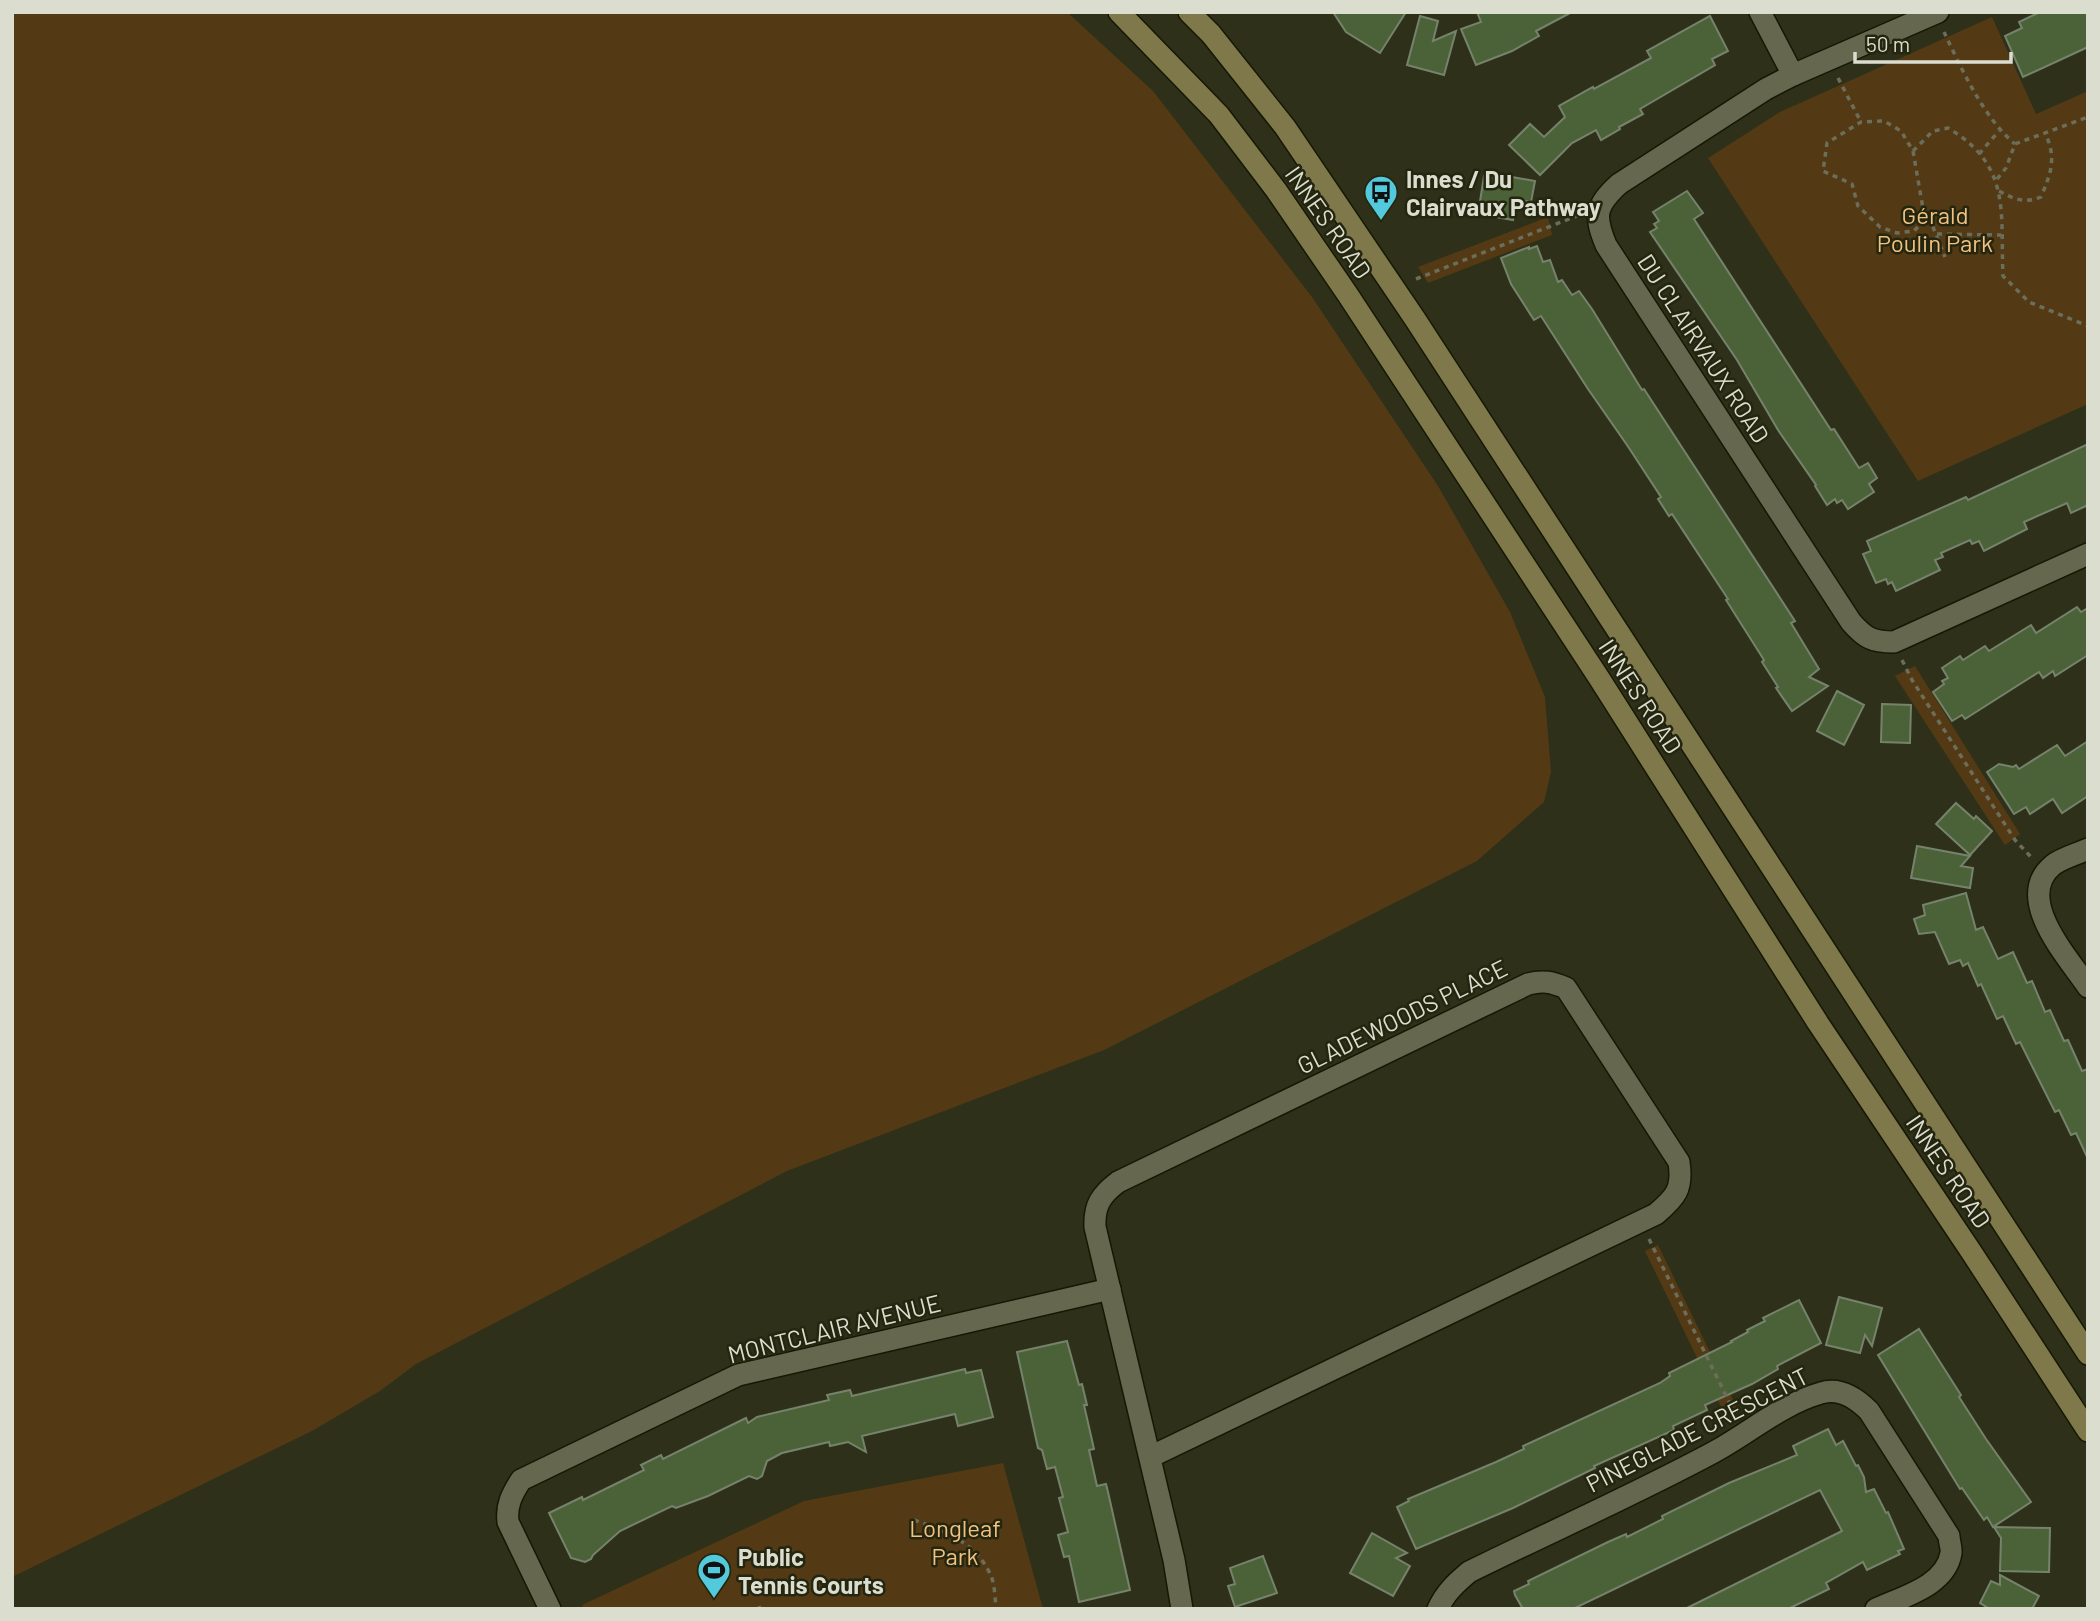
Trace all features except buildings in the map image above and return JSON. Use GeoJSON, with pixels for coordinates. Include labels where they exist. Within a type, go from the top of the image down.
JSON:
{"type":"FeatureCollection","features":[{"type":"Feature","properties":{"kind":"main road","name":"INNES ROAD"},"geometry":{"type":"LineString","coordinates":[[1119,12],[1219,115],[1276,190],[1599,678],[1818,1023],[2088,1431]]}},
{"type":"Feature","properties":{"kind":"main road","name":"INNES ROAD"},"geometry":{"type":"LineString","coordinates":[[1189,12],[1285,127],[1408,309],[2088,1354]]}},
{"type":"Feature","properties":{"kind":"main road"},"geometry":{"type":"LineString","coordinates":[[2053,1379],[2088,1450]]}},
{"type":"Feature","properties":{"kind":"street"},"geometry":{"type":"LineString","coordinates":[[1760,12],[1793,75]]}},
{"type":"Feature","properties":{"kind":"street"},"geometry":{"type":"LineString","coordinates":[[1598,210],[1606,195],[1619,184],[1766,89],[1937,13]]}},
{"type":"Feature","properties":{"kind":"street","name":"DU CLAIRVAUX ROAD"},"geometry":{"type":"LineString","coordinates":[[1598,210],[1598,225],[1606,245],[1851,622],[1863,636],[1878,642],[1894,642]]}},
{"type":"Feature","properties":{"kind":"street"},"geometry":{"type":"LineString","coordinates":[[1894,642],[2088,554]]}},
{"type":"Feature","properties":{"kind":"street"},"geometry":{"type":"LineString","coordinates":[[2088,849],[2054,864],[2041,879],[2038,892],[2038,904],[2043,918],[2088,987]]}},
{"type":"Feature","properties":{"kind":"street","name":"GLADEWOODS PLACE"},"geometry":{"type":"LineString","coordinates":[[1150,1457],[1640,1222],[1656,1214],[1674,1199],[1681,1178],[1679,1162],[1575,998],[1566,988],[1553,982],[1528,984],[1118,1182],[1102,1194],[1094,1214],[1095,1227],[1174,1560],[1182,1609]]}},
{"type":"Feature","properties":{"kind":"street","name":"MONTCLAIR AVENUE"},"geometry":{"type":"LineString","coordinates":[[550,1609],[508,1522],[507,1511],[511,1496],[521,1480],[738,1375],[1110,1289]]}},
{"type":"Feature","properties":{"kind":"street","name":"PINEGLADE CRESCENT"},"geometry":{"type":"LineString","coordinates":[[1438,1609],[1454,1584],[1469,1572],[1715,1452],[1783,1411],[1822,1392],[1844,1394],[1858,1400],[1868,1411],[1949,1536],[1951,1553],[1943,1571],[1929,1585],[1877,1609]]}},
{"type":"Feature","properties":{"kind":"path"},"geometry":{"type":"LineString","coordinates":[[1937,13],[1976,96],[1996,121],[1999,131],[2015,144]]}},
{"type":"Feature","properties":{"kind":"path"},"geometry":{"type":"LineString","coordinates":[[1830,60],[1861,122]]}},
{"type":"Feature","properties":{"kind":"path"},"geometry":{"type":"LineString","coordinates":[[2015,144],[2088,117]]}},
{"type":"Feature","properties":{"kind":"path"},"geometry":{"type":"LineString","coordinates":[[1925,220],[1914,232],[1897,233],[1881,227],[1857,206],[1852,184],[1823,171],[1827,143],[1861,122],[1884,121],[1901,131],[1913,151],[1925,220],[1937,234],[1945,257]]}},
{"type":"Feature","properties":{"kind":"path"},"geometry":{"type":"LineString","coordinates":[[1913,151],[1933,131],[1948,128],[1960,135],[1997,180],[2000,191],[2003,276],[2029,302],[2088,326]]}},
{"type":"Feature","properties":{"kind":"path"},"geometry":{"type":"LineString","coordinates":[[1979,155],[1999,131]]}},
{"type":"Feature","properties":{"kind":"path"},"geometry":{"type":"LineString","coordinates":[[2000,191],[2017,200],[2031,201],[2041,197],[2052,162],[2052,149],[2045,133]]}},
{"type":"Feature","properties":{"kind":"path"},"geometry":{"type":"LineString","coordinates":[[1997,180],[2006,169],[2015,144]]}},
{"type":"Feature","properties":{"kind":"path"},"geometry":{"type":"LineString","coordinates":[[1416,279],[1598,210]]}},
{"type":"Feature","properties":{"kind":"path"},"geometry":{"type":"LineString","coordinates":[[1937,234],[2001,235]]}},
{"type":"Feature","properties":{"kind":"path"},"geometry":{"type":"LineString","coordinates":[[1894,642],[1912,680],[2015,840],[2033,859],[2041,879]]}},
{"type":"Feature","properties":{"kind":"path"},"geometry":{"type":"LineString","coordinates":[[1640,1222],[1745,1433]]}},
{"type":"Feature","properties":{"kind":"path"},"geometry":{"type":"LineString","coordinates":[[914,1520],[952,1534],[979,1556],[992,1578],[996,1609]]}},
{"type":"Feature","properties":{"kind":"green space"},"geometry":{"type":"Polygon","coordinates":[[[12,12],[1067,12],[1153,91],[1312,297],[1438,486],[1510,612],[1545,697],[1551,772],[1544,802],[1477,861],[1104,1050],[787,1171],[416,1364],[380,1391],[312,1431],[12,1577],[12,12]]]}},
{"type":"Feature","properties":{"kind":"green space","name":"Gérald Poulin Park"},"geometry":{"type":"Polygon","coordinates":[[[1992,17],[2036,114],[2088,91],[2088,404],[1918,481],[1708,158],[1780,112],[1992,17]]]}},
{"type":"Feature","properties":{"kind":"green space"},"geometry":{"type":"Polygon","coordinates":[[[1548,217],[1552,235],[1428,283],[1418,267],[1548,217]]]}},
{"type":"Feature","properties":{"kind":"green space"},"geometry":{"type":"Polygon","coordinates":[[[1915,666],[2020,834],[2005,845],[1895,676],[1915,666]]]}},
{"type":"Feature","properties":{"kind":"green space"},"geometry":{"type":"Polygon","coordinates":[[[1658,1245],[1737,1408],[1725,1415],[1645,1251],[1658,1245]]]}},
{"type":"Feature","properties":{"kind":"green space","name":"Longleaf Park"},"geometry":{"type":"Polygon","coordinates":[[[1003,1463],[1043,1609],[584,1609],[582,1605],[804,1501],[1003,1463]]]}},
{"type":"Feature","properties":{"kind":"place","name":"Innes / Du Clairvaux Pathway"},"geometry":{"type":"Point","coordinates":[1381,222]}},
{"type":"Feature","properties":{"kind":"place","name":"Public Tennis Courts"},"geometry":{"type":"Point","coordinates":[714,1600]}}]}
